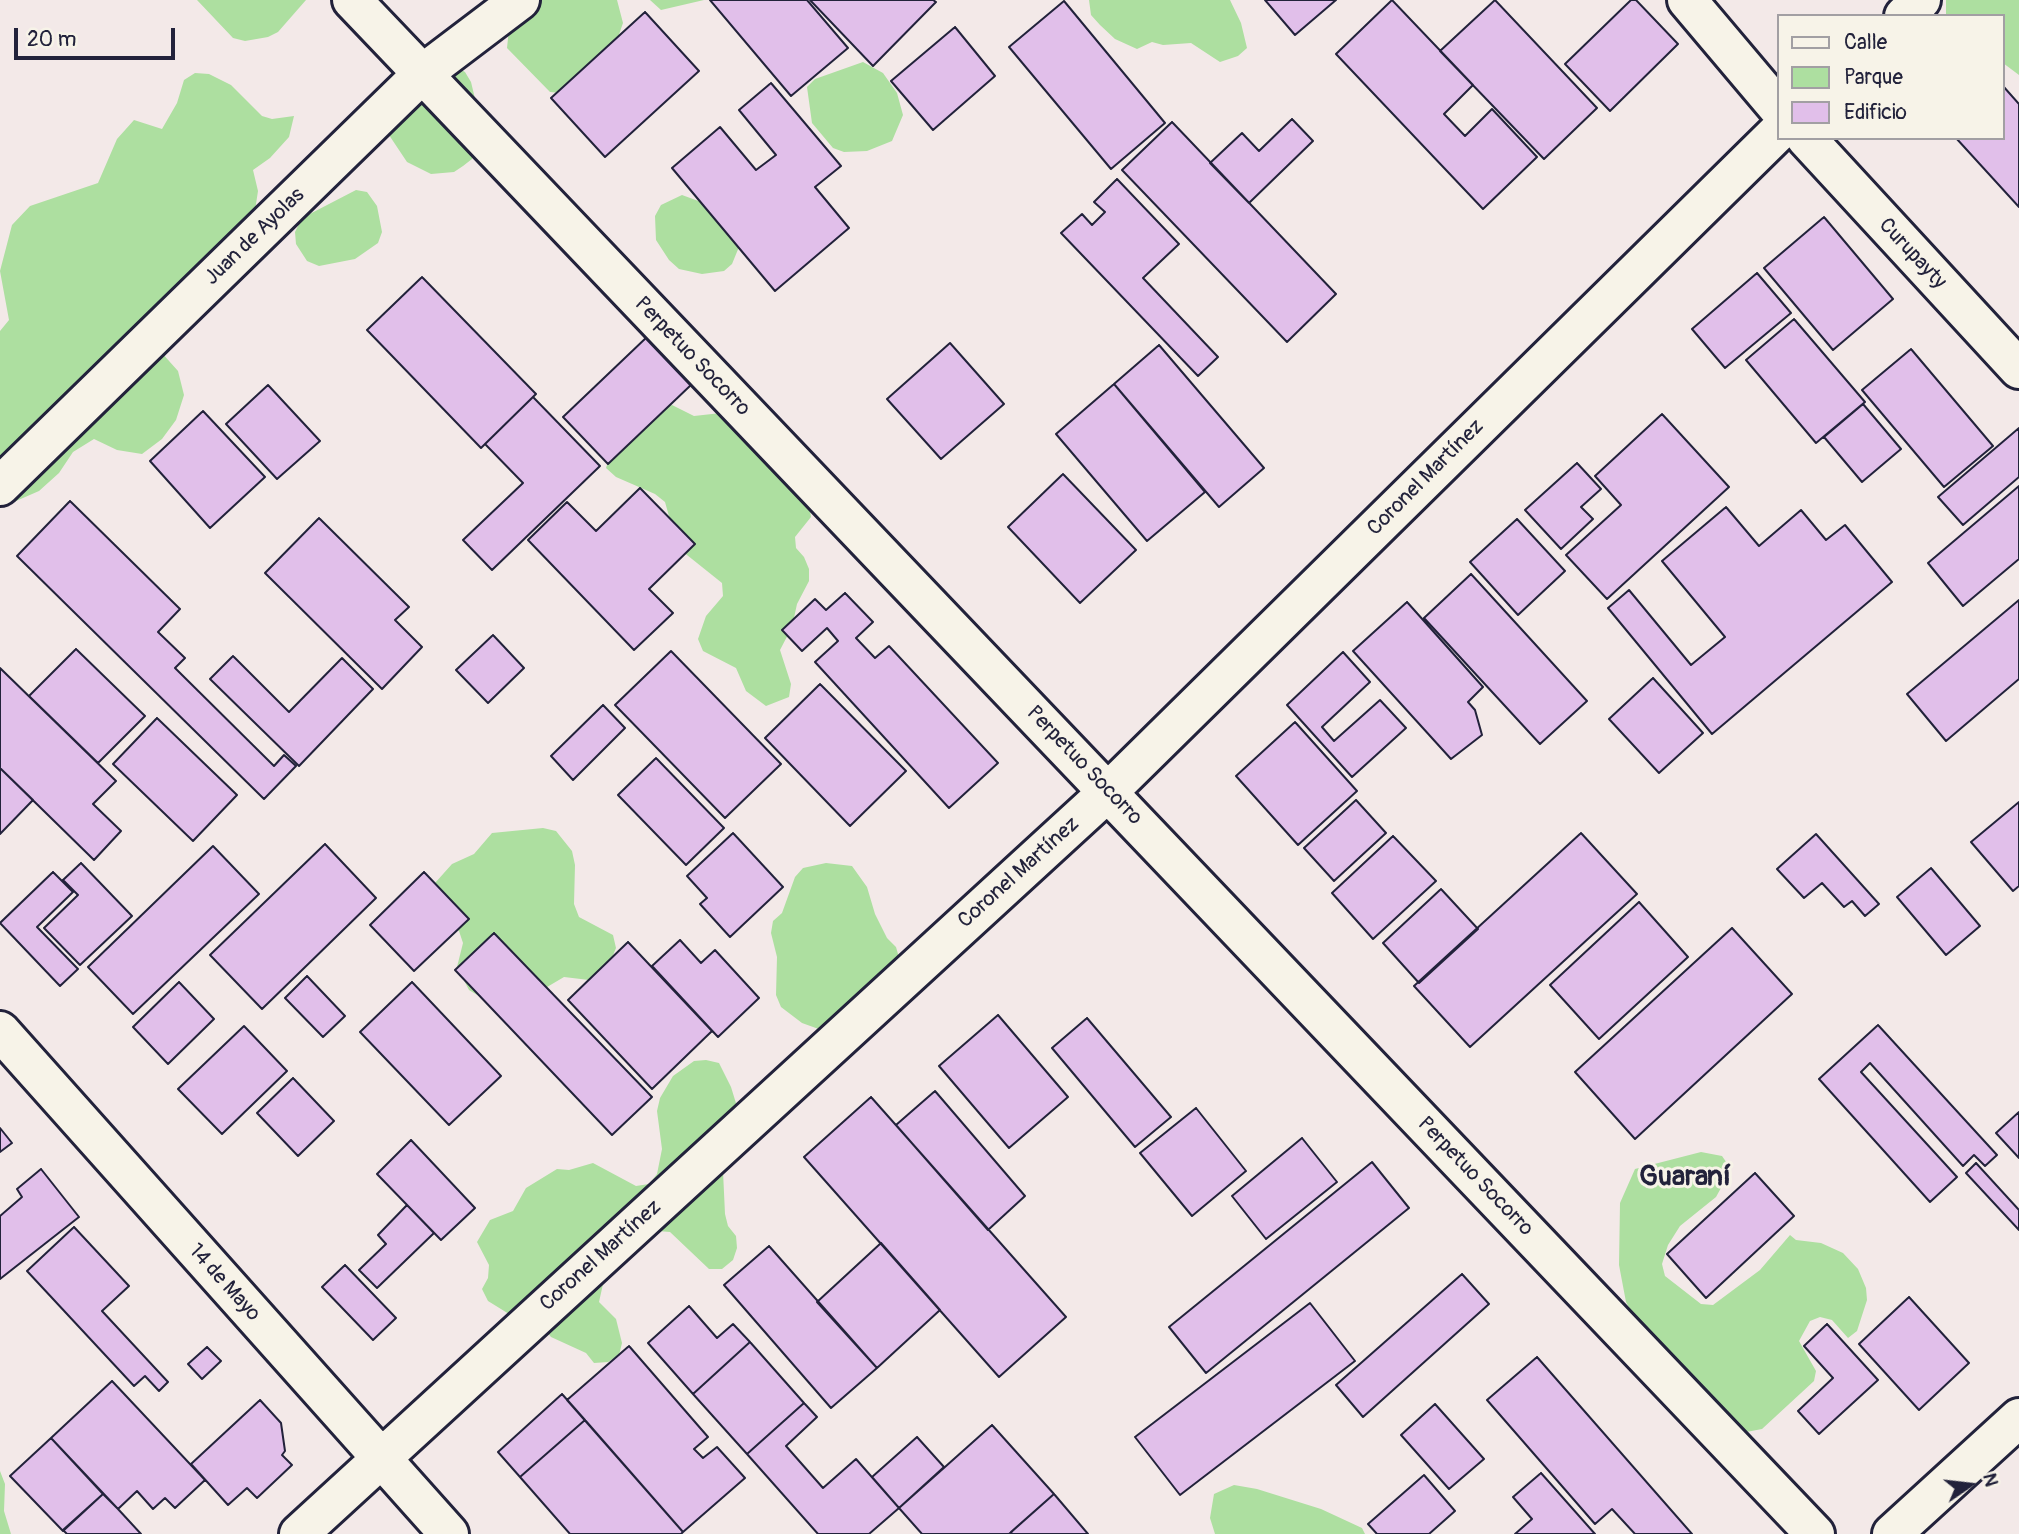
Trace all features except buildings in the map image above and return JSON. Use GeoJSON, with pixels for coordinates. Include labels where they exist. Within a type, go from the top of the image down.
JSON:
{"type":"FeatureCollection","features":[{"type":"Feature","properties":{"kind":"street","name":"Perpetuo Socorro"},"geometry":{"type":"LineString","coordinates":[[352,0],[1815,1534]]}},
{"type":"Feature","properties":{"kind":"street","name":"Juan de Ayolas"},"geometry":{"type":"LineString","coordinates":[[0,486],[421,75],[520,0]]}},
{"type":"Feature","properties":{"kind":"street"},"geometry":{"type":"LineString","coordinates":[[1688,0],[1778,107]]}},
{"type":"Feature","properties":{"kind":"street"},"geometry":{"type":"LineString","coordinates":[[1906,14],[1921,0]]}},
{"type":"Feature","properties":{"kind":"street","name":"Coronel Martínez"},"geometry":{"type":"LineString","coordinates":[[299,1534],[1109,791],[1778,132]]}},
{"type":"Feature","properties":{"kind":"street","name":"Curupayty"},"geometry":{"type":"LineString","coordinates":[[1808,140],[2019,369]]}},
{"type":"Feature","properties":{"kind":"street","name":"14 de Mayo"},"geometry":{"type":"LineString","coordinates":[[0,1031],[449,1534]]}},
{"type":"Feature","properties":{"kind":"street"},"geometry":{"type":"LineString","coordinates":[[1892,1534],[2019,1418]]}},
{"type":"Feature","properties":{"kind":"green space"},"geometry":{"type":"Polygon","coordinates":[[[197,0],[306,0],[278,32],[268,37],[245,41],[233,38],[197,0]]]}},
{"type":"Feature","properties":{"kind":"green space"},"geometry":{"type":"Polygon","coordinates":[[[518,0],[617,0],[623,23],[614,49],[561,93],[550,92],[507,48],[509,29],[518,0]]]}},
{"type":"Feature","properties":{"kind":"green space"},"geometry":{"type":"Polygon","coordinates":[[[650,0],[704,0],[661,10],[650,0]]]}},
{"type":"Feature","properties":{"kind":"green space"},"geometry":{"type":"Polygon","coordinates":[[[1089,0],[1230,0],[1241,23],[1247,48],[1238,56],[1220,62],[1191,43],[1163,45],[1152,42],[1137,49],[1115,39],[1100,25],[1091,15],[1089,0]]]}},
{"type":"Feature","properties":{"kind":"green space"},"geometry":{"type":"Polygon","coordinates":[[[1946,0],[2019,0],[2019,75],[2005,64],[2005,14],[1946,14],[1946,0]]]}},
{"type":"Feature","properties":{"kind":"green space"},"geometry":{"type":"Polygon","coordinates":[[[863,62],[883,73],[897,93],[903,115],[892,141],[867,151],[844,152],[833,148],[812,123],[807,87],[815,79],[863,62]]]}},
{"type":"Feature","properties":{"kind":"green space"},"geometry":{"type":"Polygon","coordinates":[[[455,66],[465,72],[471,82],[484,136],[472,159],[463,166],[454,172],[431,174],[407,162],[385,129],[455,66]]]}},
{"type":"Feature","properties":{"kind":"green space"},"geometry":{"type":"Polygon","coordinates":[[[195,73],[209,74],[231,85],[262,116],[272,119],[294,116],[289,137],[270,158],[253,170],[258,191],[254,217],[226,260],[200,260],[161,352],[178,371],[184,395],[176,420],[162,439],[142,454],[117,450],[94,439],[73,452],[59,473],[39,491],[0,508],[0,331],[9,320],[0,271],[12,225],[30,206],[98,183],[117,139],[134,120],[162,129],[177,103],[184,80],[195,73]]]}},
{"type":"Feature","properties":{"kind":"green space"},"geometry":{"type":"Polygon","coordinates":[[[356,190],[367,192],[377,206],[382,232],[378,243],[355,259],[319,266],[307,261],[296,244],[295,232],[302,218],[356,190]]]}},
{"type":"Feature","properties":{"kind":"green space"},"geometry":{"type":"Polygon","coordinates":[[[682,195],[712,206],[741,242],[732,264],[724,271],[702,274],[679,269],[669,260],[656,240],[655,216],[661,205],[682,195]]]}},
{"type":"Feature","properties":{"kind":"green space"},"geometry":{"type":"Polygon","coordinates":[[[672,405],[694,416],[721,413],[809,504],[811,517],[795,537],[796,548],[809,569],[809,581],[797,604],[792,627],[780,650],[791,684],[789,697],[766,706],[746,691],[736,668],[703,651],[698,639],[706,616],[723,596],[722,583],[682,551],[676,541],[665,502],[655,494],[616,477],[606,468],[612,450],[659,407],[672,405]]]}},
{"type":"Feature","properties":{"kind":"green space"},"geometry":{"type":"Polygon","coordinates":[[[543,828],[556,831],[572,851],[575,865],[574,904],[579,917],[613,935],[616,948],[609,965],[589,980],[564,977],[542,990],[492,1000],[479,996],[469,990],[457,967],[463,943],[459,931],[436,920],[432,896],[435,883],[452,864],[474,854],[492,833],[543,828]]]}},
{"type":"Feature","properties":{"kind":"green space"},"geometry":{"type":"Polygon","coordinates":[[[826,863],[852,866],[867,887],[875,914],[887,938],[896,947],[904,975],[838,1036],[802,1023],[781,1007],[776,995],[777,957],[771,933],[773,921],[782,913],[795,877],[803,868],[826,863]]]}},
{"type":"Feature","properties":{"kind":"green space"},"geometry":{"type":"Polygon","coordinates":[[[694,1061],[719,1063],[731,1087],[739,1113],[722,1150],[725,1214],[728,1226],[736,1236],[737,1248],[733,1260],[722,1269],[709,1269],[670,1232],[658,1231],[607,1266],[599,1302],[616,1319],[622,1343],[619,1355],[608,1362],[594,1363],[586,1353],[551,1337],[536,1318],[509,1314],[488,1301],[482,1289],[488,1278],[489,1265],[477,1242],[490,1220],[513,1211],[526,1188],[557,1169],[569,1170],[593,1163],[636,1186],[649,1184],[657,1174],[662,1149],[657,1111],[660,1098],[673,1076],[694,1061]]]}},
{"type":"Feature","properties":{"kind":"green space"},"geometry":{"type":"Polygon","coordinates":[[[1701,1152],[1722,1156],[1729,1166],[1727,1177],[1716,1197],[1680,1226],[1668,1245],[1662,1264],[1665,1276],[1701,1304],[1713,1305],[1760,1270],[1790,1235],[1796,1240],[1821,1243],[1843,1253],[1858,1269],[1866,1288],[1867,1300],[1857,1331],[1848,1338],[1832,1320],[1820,1317],[1810,1321],[1799,1341],[1816,1371],[1814,1381],[1762,1429],[1741,1433],[1642,1331],[1626,1302],[1619,1265],[1620,1203],[1635,1169],[1701,1152]]]}},
{"type":"Feature","properties":{"kind":"green space"},"geometry":{"type":"Polygon","coordinates":[[[0,1471],[5,1484],[4,1511],[11,1534],[0,1534],[0,1471]]]}},
{"type":"Feature","properties":{"kind":"green space"},"geometry":{"type":"Polygon","coordinates":[[[1234,1485],[1257,1489],[1321,1509],[1362,1528],[1365,1534],[1215,1534],[1210,1518],[1214,1494],[1234,1485]]]}},
{"type":"Feature","properties":{"kind":"district","name":"Guaraní"},"geometry":{"type":"Point","coordinates":[1685,1178]}}]}
